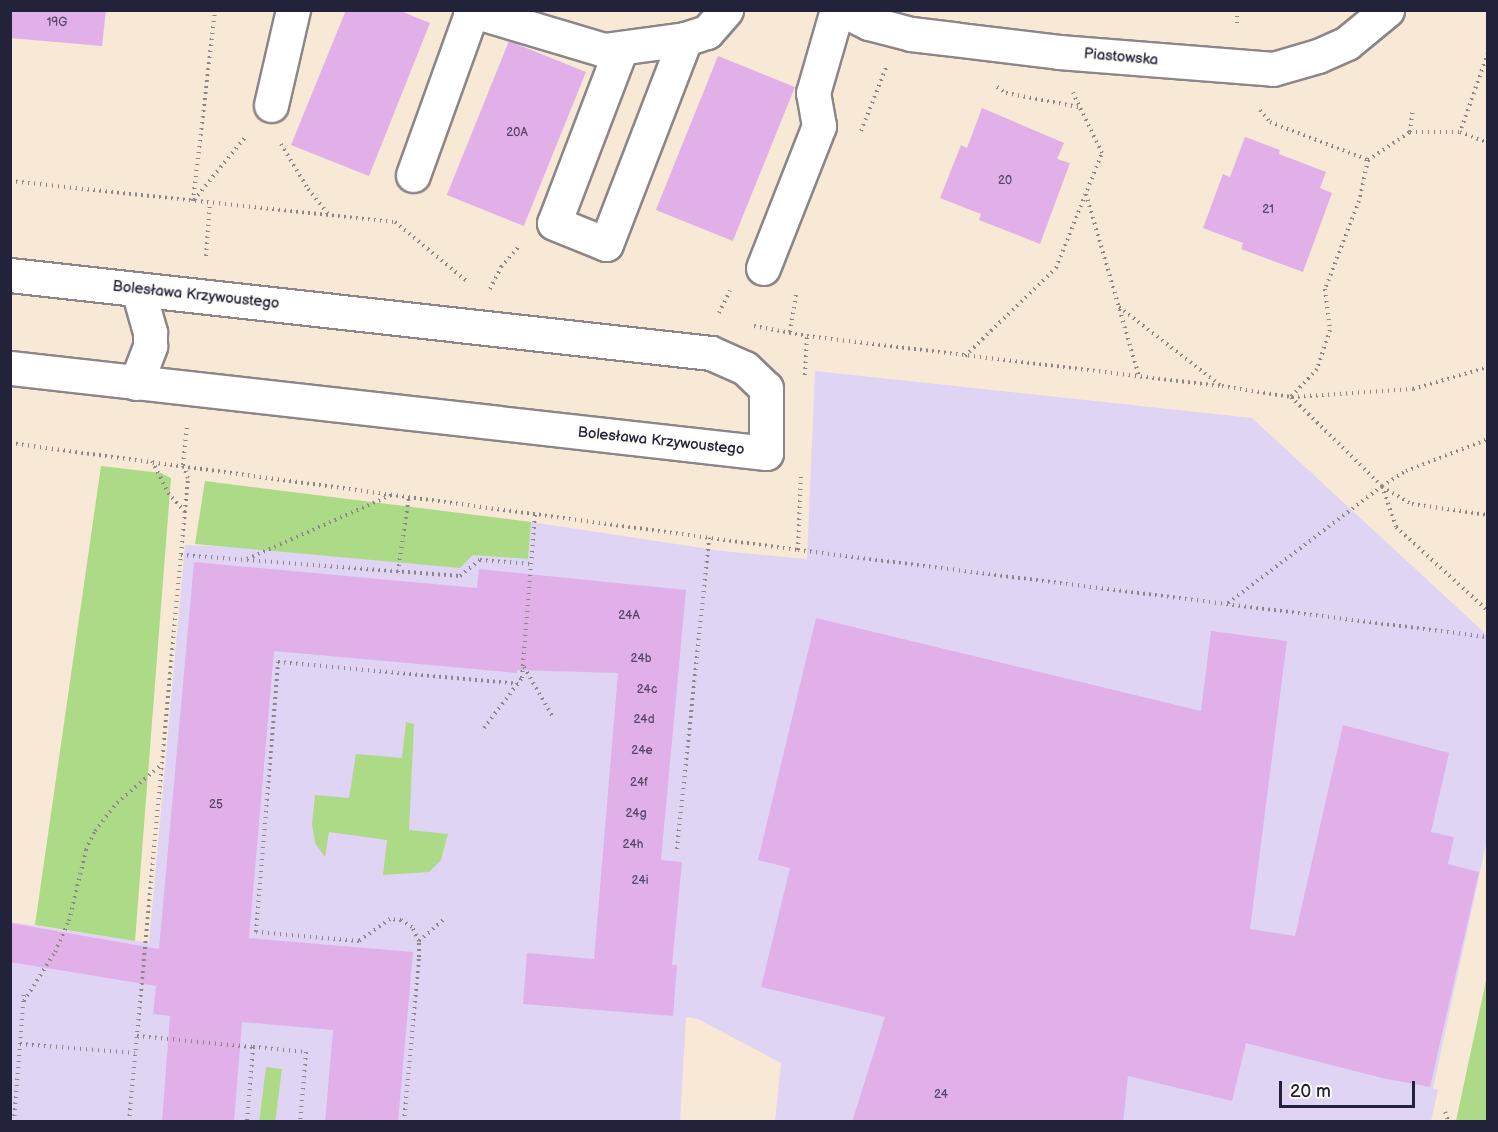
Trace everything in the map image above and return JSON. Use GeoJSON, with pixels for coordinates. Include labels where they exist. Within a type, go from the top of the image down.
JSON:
{"type":"FeatureCollection","features":[{"type":"Feature","properties":{"kind":"street"},"geometry":{"type":"LineString","coordinates":[[261,117],[293,10]]}},
{"type":"Feature","properties":{"kind":"street"},"geometry":{"type":"LineString","coordinates":[[413,175],[471,11],[604,50],[685,39],[707,32],[726,10]]}},
{"type":"Feature","properties":{"kind":"street"},"geometry":{"type":"LineString","coordinates":[[763,268],[819,126],[813,93],[837,10]]}},
{"type":"Feature","properties":{"kind":"street","name":"Piastowska"},"geometry":{"type":"LineString","coordinates":[[843,10],[869,23],[911,34],[1059,52],[1273,69],[1318,56],[1347,43],[1387,10]]}},
{"type":"Feature","properties":{"kind":"street"},"geometry":{"type":"LineString","coordinates":[[621,48],[554,223],[606,244],[685,39]]}},
{"type":"Feature","properties":{"kind":"street","name":"Bolesława Krzywoustego"},"geometry":{"type":"LineString","coordinates":[[10,275],[711,353],[745,368],[766,388],[766,453],[10,368]]}},
{"type":"Feature","properties":{"kind":"street"},"geometry":{"type":"LineString","coordinates":[[136,383],[150,346],[150,332],[138,290]]}},
{"type":"Feature","properties":{"kind":"path"},"geometry":{"type":"LineString","coordinates":[[193,201],[215,10]]}},
{"type":"Feature","properties":{"kind":"path"},"geometry":{"type":"LineString","coordinates":[[964,356],[1056,268],[1102,153],[1059,65],[1059,52]]}},
{"type":"Feature","properties":{"kind":"path"},"geometry":{"type":"LineString","coordinates":[[1460,132],[1488,53]]}},
{"type":"Feature","properties":{"kind":"path"},"geometry":{"type":"LineString","coordinates":[[1257,106],[1270,122],[1368,160]]}},
{"type":"Feature","properties":{"kind":"path"},"geometry":{"type":"LineString","coordinates":[[1410,132],[1413,109]]}},
{"type":"Feature","properties":{"kind":"path"},"geometry":{"type":"LineString","coordinates":[[193,201],[261,117],[281,143],[308,189],[330,216]]}},
{"type":"Feature","properties":{"kind":"path"},"geometry":{"type":"LineString","coordinates":[[1291,397],[1317,369],[1330,330],[1325,289],[1359,201],[1368,160],[1410,132],[1460,132],[1488,143]]}},
{"type":"Feature","properties":{"kind":"path"},"geometry":{"type":"LineString","coordinates":[[10,181],[395,222]]}},
{"type":"Feature","properties":{"kind":"path"},"geometry":{"type":"LineString","coordinates":[[1086,193],[1139,377]]}},
{"type":"Feature","properties":{"kind":"path"},"geometry":{"type":"LineString","coordinates":[[490,290],[501,267],[519,245],[531,235],[554,223]]}},
{"type":"Feature","properties":{"kind":"path"},"geometry":{"type":"LineString","coordinates":[[790,332],[796,286]]}},
{"type":"Feature","properties":{"kind":"path"},"geometry":{"type":"LineString","coordinates":[[1119,307],[1221,386]]}},
{"type":"Feature","properties":{"kind":"path"},"geometry":{"type":"LineString","coordinates":[[805,384],[807,336],[1221,386],[1291,397],[1413,389],[1488,367]]}},
{"type":"Feature","properties":{"kind":"path"},"geometry":{"type":"LineString","coordinates":[[1291,397],[1382,486],[1412,504],[1488,515]]}},
{"type":"Feature","properties":{"kind":"path"},"geometry":{"type":"LineString","coordinates":[[1228,604],[1382,486],[1406,471],[1486,439]]}},
{"type":"Feature","properties":{"kind":"path"},"geometry":{"type":"LineString","coordinates":[[10,443],[798,550],[1488,637]]}},
{"type":"Feature","properties":{"kind":"path"},"geometry":{"type":"LineString","coordinates":[[152,461],[168,493],[185,512]]}},
{"type":"Feature","properties":{"kind":"path"},"geometry":{"type":"LineString","coordinates":[[129,1122],[188,478],[183,465]]}},
{"type":"Feature","properties":{"kind":"path"},"geometry":{"type":"LineString","coordinates":[[798,550],[801,467]]}},
{"type":"Feature","properties":{"kind":"path"},"geometry":{"type":"LineString","coordinates":[[1382,486],[1396,527],[1488,611]]}},
{"type":"Feature","properties":{"kind":"path"},"geometry":{"type":"LineString","coordinates":[[245,560],[394,494]]}},
{"type":"Feature","properties":{"kind":"path"},"geometry":{"type":"LineString","coordinates":[[398,572],[409,496]]}},
{"type":"Feature","properties":{"kind":"path"},"geometry":{"type":"LineString","coordinates":[[484,728],[522,678],[535,514]]}},
{"type":"Feature","properties":{"kind":"path"},"geometry":{"type":"LineString","coordinates":[[677,849],[709,538]]}},
{"type":"Feature","properties":{"kind":"path"},"geometry":{"type":"LineString","coordinates":[[181,555],[460,576],[480,560],[532,564]]}},
{"type":"Feature","properties":{"kind":"path"},"geometry":{"type":"LineString","coordinates":[[404,1122],[418,941],[412,927],[401,920],[390,919],[359,941],[256,932],[278,662],[518,684]]}},
{"type":"Feature","properties":{"kind":"path"},"geometry":{"type":"LineString","coordinates":[[524,666],[553,717]]}},
{"type":"Feature","properties":{"kind":"path"},"geometry":{"type":"LineString","coordinates":[[24,1001],[55,952],[69,921],[86,850],[95,831],[117,803],[162,765]]}},
{"type":"Feature","properties":{"kind":"path"},"geometry":{"type":"LineString","coordinates":[[418,941],[445,918]]}},
{"type":"Feature","properties":{"kind":"path"},"geometry":{"type":"LineString","coordinates":[[14,1122],[24,992]]}},
{"type":"Feature","properties":{"kind":"path"},"geometry":{"type":"LineString","coordinates":[[137,1036],[306,1052],[300,1122]]}},
{"type":"Feature","properties":{"kind":"path"},"geometry":{"type":"LineString","coordinates":[[20,1044],[135,1053]]}},
{"type":"Feature","properties":{"kind":"path"},"geometry":{"type":"LineString","coordinates":[[247,1122],[254,1047]]}},
{"type":"Feature","properties":{"kind":"path"},"geometry":{"type":"LineString","coordinates":[[1445,1112],[1449,1122]]}},
{"type":"Feature","properties":{"kind":"shaded area"},"geometry":{"type":"Polygon","coordinates":[[[815,371],[1252,418],[1487,635],[1487,840],[1433,1088],[1438,1090],[1431,1121],[775,1121],[781,1063],[698,1019],[686,1017],[680,1121],[11,1122],[11,922],[149,943],[185,545],[528,559],[531,522],[722,551],[807,559],[815,371]]]}},
{"type":"Feature","properties":{"kind":"green space"},"geometry":{"type":"Polygon","coordinates":[[[101,466],[161,473],[171,478],[135,941],[35,925],[101,466]]]}},
{"type":"Feature","properties":{"kind":"green space"},"geometry":{"type":"Polygon","coordinates":[[[205,481],[531,522],[528,559],[473,555],[460,568],[195,544],[205,481]]]}},
{"type":"Feature","properties":{"kind":"green space"},"geometry":{"type":"Polygon","coordinates":[[[406,722],[414,724],[409,830],[448,834],[441,860],[429,872],[383,875],[387,840],[329,832],[325,857],[315,843],[312,824],[315,795],[349,798],[356,754],[402,758],[406,722]]]}},
{"type":"Feature","properties":{"kind":"green space"},"geometry":{"type":"Polygon","coordinates":[[[1487,976],[1487,1121],[1456,1121],[1487,976]]]}},
{"type":"Feature","properties":{"kind":"green space"},"geometry":{"type":"Polygon","coordinates":[[[266,1067],[282,1069],[275,1122],[259,1121],[266,1067]]]}},
{"type":"Feature","properties":{"kind":"building"},"geometry":{"type":"Polygon","coordinates":[[[10,10],[106,10],[102,46],[10,38],[10,10]]]}},
{"type":"Feature","properties":{"kind":"building"},"geometry":{"type":"Polygon","coordinates":[[[346,10],[398,10],[430,23],[369,176],[291,145],[346,10]]]}},
{"type":"Feature","properties":{"kind":"building"},"geometry":{"type":"Polygon","coordinates":[[[509,41],[586,72],[524,226],[447,195],[509,41]]]}},
{"type":"Feature","properties":{"kind":"building"},"geometry":{"type":"Polygon","coordinates":[[[718,56],[795,87],[733,241],[656,210],[718,56]]]}},
{"type":"Feature","properties":{"kind":"building"},"geometry":{"type":"Polygon","coordinates":[[[982,108],[1064,143],[1057,159],[1070,163],[1040,244],[979,220],[981,214],[940,198],[961,145],[967,148],[982,108]]]}},
{"type":"Feature","properties":{"kind":"building"},"geometry":{"type":"Polygon","coordinates":[[[1245,137],[1280,150],[1279,154],[1326,172],[1320,188],[1332,193],[1303,272],[1241,249],[1243,243],[1203,228],[1223,174],[1230,177],[1245,137]]]}},
{"type":"Feature","properties":{"kind":"building"},"geometry":{"type":"Polygon","coordinates":[[[194,562],[477,588],[479,569],[686,590],[661,860],[682,862],[672,965],[677,965],[673,1016],[523,1004],[527,953],[594,959],[618,673],[517,670],[517,673],[274,651],[249,938],[413,952],[398,1122],[325,1122],[333,1030],[242,1022],[234,1122],[162,1122],[170,1016],[153,1014],[156,986],[10,962],[10,923],[159,949],[194,562]]]}},
{"type":"Feature","properties":{"kind":"building"},"geometry":{"type":"Polygon","coordinates":[[[816,618],[1201,711],[1211,631],[1287,641],[1250,929],[1295,936],[1343,725],[1449,753],[1431,832],[1454,837],[1448,864],[1479,872],[1430,1087],[1382,1078],[1246,1043],[1232,1101],[1128,1076],[1123,1122],[852,1122],[885,1017],[761,987],[790,868],[758,860],[816,618]]]}}]}
